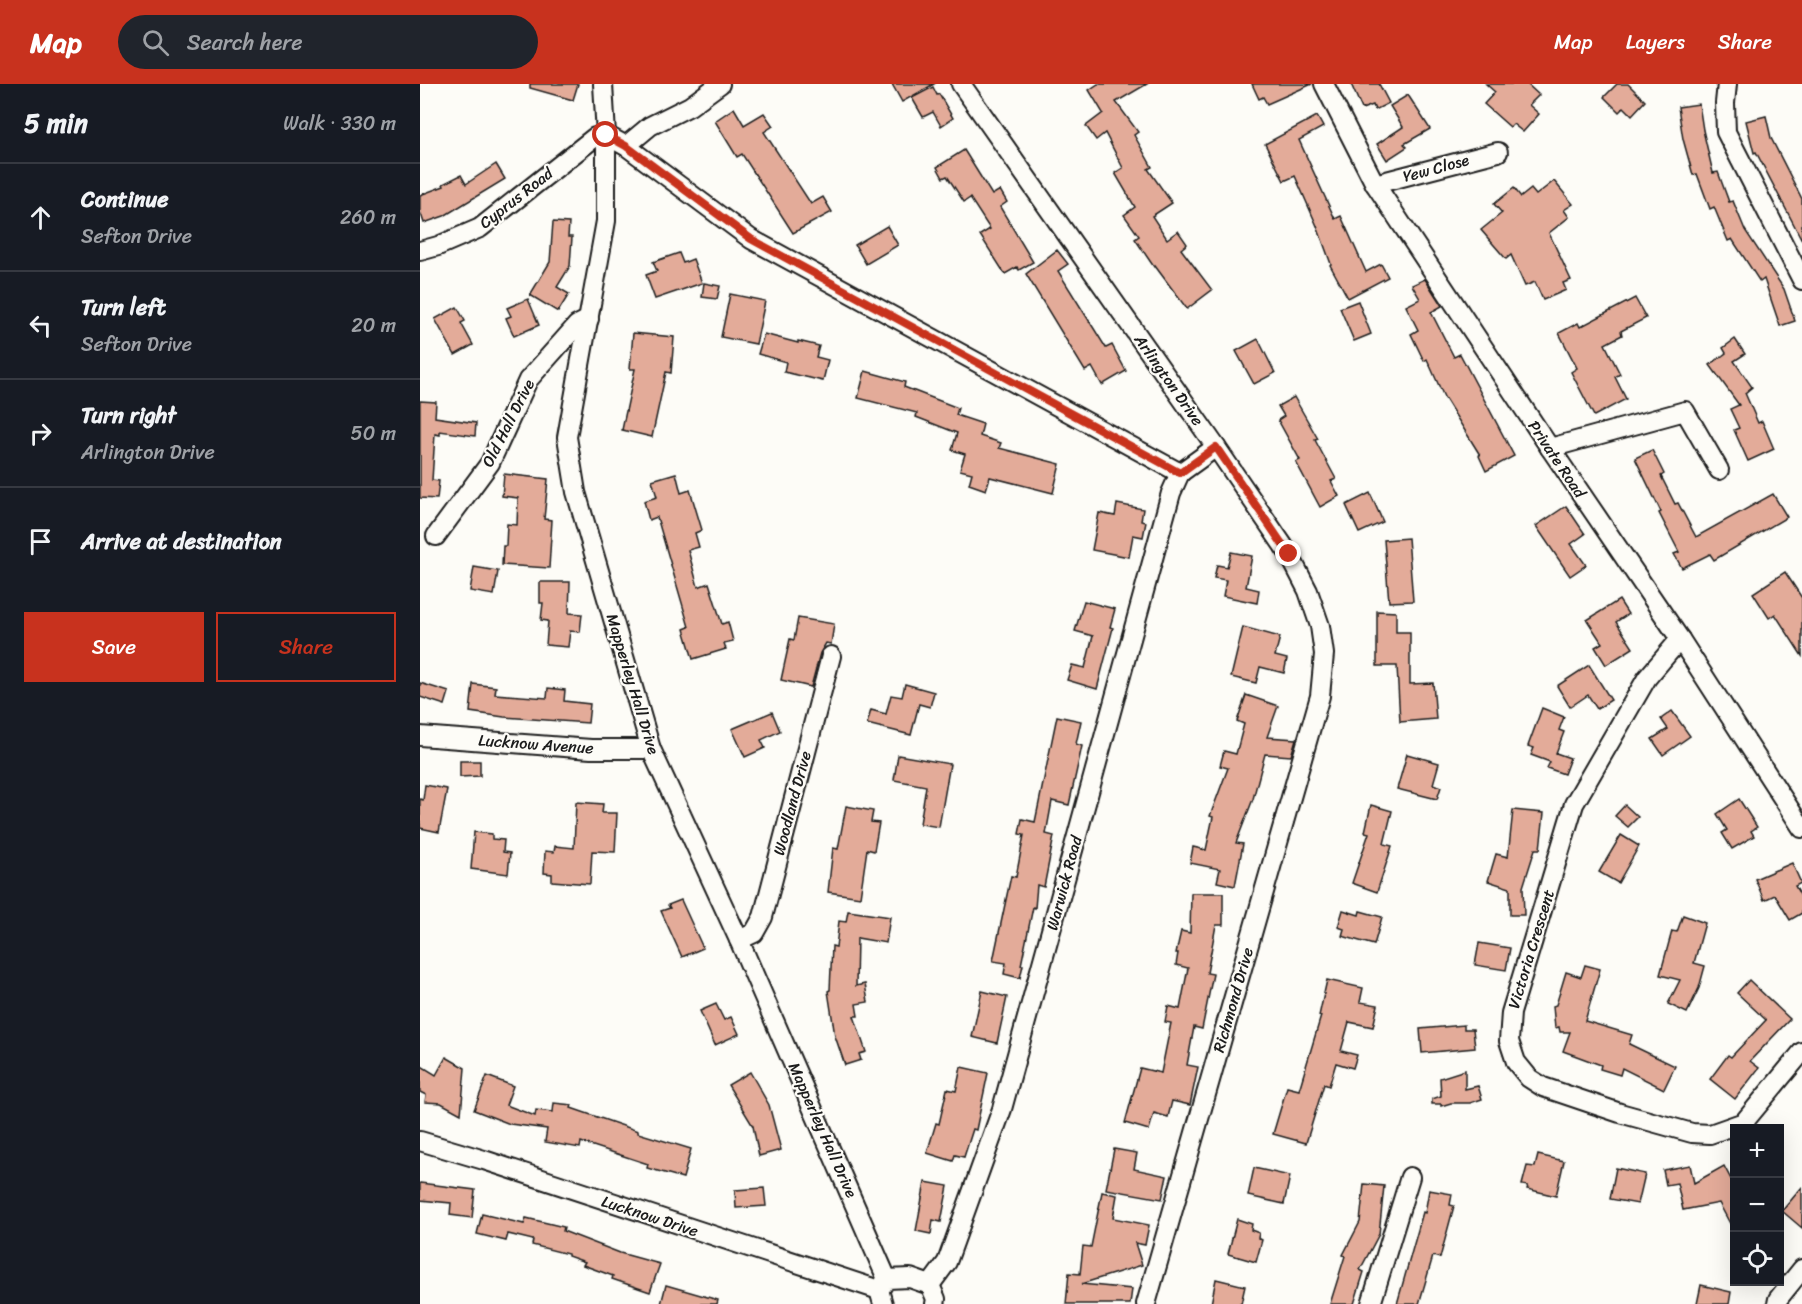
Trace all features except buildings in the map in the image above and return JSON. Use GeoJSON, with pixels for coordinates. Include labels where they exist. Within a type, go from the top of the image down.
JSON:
{"type":"FeatureCollection","features":[{"type":"Feature","properties":{"kind":"street","name":"Mapperley Hall Drive"},"geometry":{"type":"LineString","coordinates":[[603,84],[606,135],[606,221],[567,437],[576,492],[651,749],[739,940],[883,1291]]}},
{"type":"Feature","properties":{"kind":"street"},"geometry":{"type":"LineString","coordinates":[[626,146],[650,126],[690,106],[720,84]]}},
{"type":"Feature","properties":{"kind":"street","name":"Arlington Drive"},"geometry":{"type":"LineString","coordinates":[[961,84],[1289,554],[1308,591],[1320,626],[1324,654],[1320,696]]}},
{"type":"Feature","properties":{"kind":"street","name":"Private Road"},"geometry":{"type":"LineString","coordinates":[[1324,84],[1375,184],[1680,639],[1802,828]]}},
{"type":"Feature","properties":{"kind":"street"},"geometry":{"type":"LineString","coordinates":[[1727,84],[1726,132],[1802,280]]}},
{"type":"Feature","properties":{"kind":"street"},"geometry":{"type":"LineString","coordinates":[[606,135],[626,146],[751,239],[1180,473],[1216,447]]}},
{"type":"Feature","properties":{"kind":"street","name":"Cyprus Road"},"geometry":{"type":"LineString","coordinates":[[420,251],[480,228],[595,137],[606,135]]}},
{"type":"Feature","properties":{"kind":"street","name":"Yew Close"},"geometry":{"type":"LineString","coordinates":[[1375,184],[1498,152]]}},
{"type":"Feature","properties":{"kind":"street","name":"Old Hall Drive"},"geometry":{"type":"LineString","coordinates":[[436,536],[490,463],[528,380],[577,325],[589,319]]}},
{"type":"Feature","properties":{"kind":"street"},"geometry":{"type":"LineString","coordinates":[[1550,448],[1685,411],[1719,470]]}},
{"type":"Feature","properties":{"kind":"street","name":"Warwick Road"},"geometry":{"type":"LineString","coordinates":[[930,1285],[947,1262],[1002,1109],[1171,492],[1180,473]]}},
{"type":"Feature","properties":{"kind":"street","name":"Victoria Crescent"},"geometry":{"type":"LineString","coordinates":[[1680,639],[1647,678],[1574,804],[1511,1013],[1509,1041],[1516,1062],[1529,1078],[1543,1087],[1620,1113],[1692,1133],[1710,1134],[1744,1122],[1802,1052]]}},
{"type":"Feature","properties":{"kind":"street","name":"Woodland Drive"},"geometry":{"type":"LineString","coordinates":[[739,940],[754,933],[763,917],[831,656]]}},
{"type":"Feature","properties":{"kind":"street","name":"Richmond Drive"},"geometry":{"type":"LineString","coordinates":[[1146,1304],[1320,696]]}},
{"type":"Feature","properties":{"kind":"street","name":"Lucknow Avenue"},"geometry":{"type":"LineString","coordinates":[[420,736],[591,748],[651,749]]}},
{"type":"Feature","properties":{"kind":"street","name":"Lucknow Drive"},"geometry":{"type":"LineString","coordinates":[[420,1141],[883,1291],[910,1278],[930,1285]]}},
{"type":"Feature","properties":{"kind":"street"},"geometry":{"type":"LineString","coordinates":[[1371,1304],[1410,1177]]}},
{"type":"Feature","properties":{"kind":"street"},"geometry":{"type":"LineString","coordinates":[[1777,1304],[1778,1299],[1802,1269]]}},
{"type":"Feature","properties":{"kind":"street"},"geometry":{"type":"LineString","coordinates":[[930,1285],[936,1299],[935,1304]]}},
{"type":"Feature","properties":{"kind":"route"},"geometry":{"type":"LineString","coordinates":[[606,135],[626,146],[751,239],[1180,473],[1216,447],[1289,554]]}}]}
